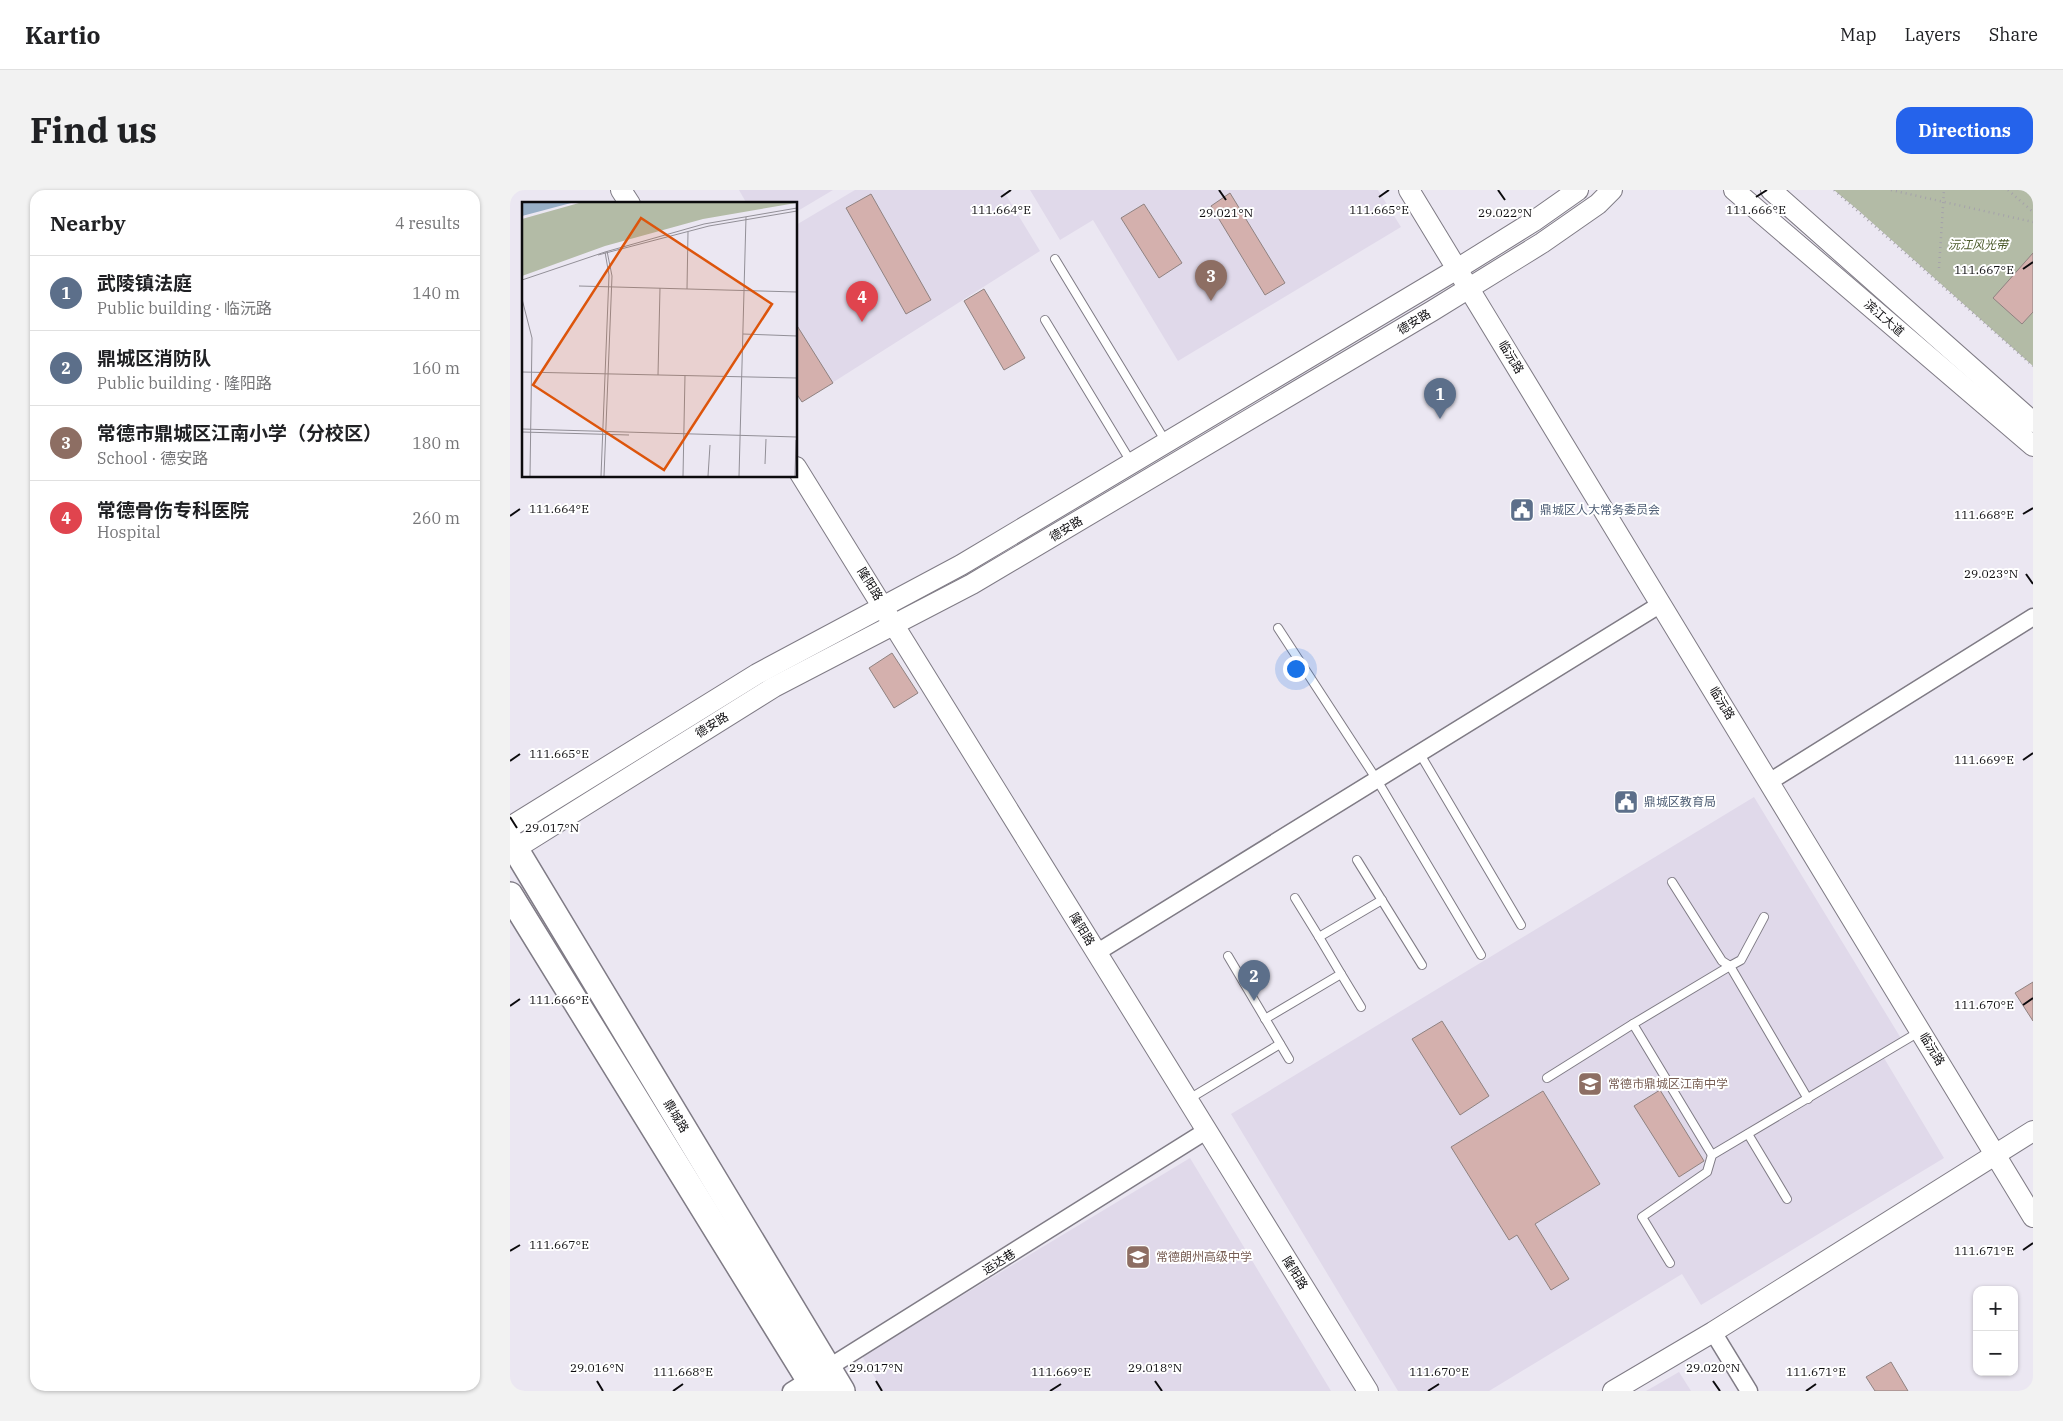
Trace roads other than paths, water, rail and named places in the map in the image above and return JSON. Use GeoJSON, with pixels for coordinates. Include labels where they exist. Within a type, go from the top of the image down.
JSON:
{"type":"FeatureCollection","features":[{"type":"Feature","properties":{"kind":"main road","name":"鼎城路"},"geometry":{"type":"LineString","coordinates":[[511,842],[811,1383]]}},
{"type":"Feature","properties":{"kind":"main road","name":"鼎城路"},"geometry":{"type":"LineString","coordinates":[[510,895],[811,1383],[842,1391]]}},
{"type":"Feature","properties":{"kind":"street"},"geometry":{"type":"LineString","coordinates":[[622,190],[629,202]]}},
{"type":"Feature","properties":{"kind":"street","name":"临沅路"},"geometry":{"type":"LineString","coordinates":[[1410,190],[2033,1217]]}},
{"type":"Feature","properties":{"kind":"street","name":"德安路"},"geometry":{"type":"LineString","coordinates":[[511,842],[757,674],[961,565],[1458,269],[1534,222],[1578,190]]}},
{"type":"Feature","properties":{"kind":"street","name":"德安路"},"geometry":{"type":"LineString","coordinates":[[511,842],[774,687],[972,584],[1469,289],[1542,243],[1598,204],[1612,190]]}},
{"type":"Feature","properties":{"kind":"street"},"geometry":{"type":"LineString","coordinates":[[1598,204],[1620,190]]}},
{"type":"Feature","properties":{"kind":"street","name":"滨江大道"},"geometry":{"type":"LineString","coordinates":[[1734,190],[2033,446]]}},
{"type":"Feature","properties":{"kind":"street","name":"滨江大道"},"geometry":{"type":"LineString","coordinates":[[1771,190],[2033,422]]}},
{"type":"Feature","properties":{"kind":"street","name":"隆阳路"},"geometry":{"type":"LineString","coordinates":[[798,470],[885,607],[1096,953],[1368,1391]]}},
{"type":"Feature","properties":{"kind":"street"},"geometry":{"type":"LineString","coordinates":[[1096,953],[1662,604]]}},
{"type":"Feature","properties":{"kind":"street"},"geometry":{"type":"LineString","coordinates":[[1769,782],[2033,617]]}},
{"type":"Feature","properties":{"kind":"street","name":"运达巷"},"geometry":{"type":"LineString","coordinates":[[811,1383],[1206,1131]]}},
{"type":"Feature","properties":{"kind":"street"},"geometry":{"type":"LineString","coordinates":[[1613,1391],[1713,1332],[2033,1131]]}},
{"type":"Feature","properties":{"kind":"street"},"geometry":{"type":"LineString","coordinates":[[1713,1332],[1749,1391]]}},
{"type":"Feature","properties":{"kind":"lane"},"geometry":{"type":"LineString","coordinates":[[1055,259],[1166,443]]}},
{"type":"Feature","properties":{"kind":"lane"},"geometry":{"type":"LineString","coordinates":[[1044,320],[1131,463]]}},
{"type":"Feature","properties":{"kind":"lane"},"geometry":{"type":"LineString","coordinates":[[1278,628],[1377,780],[1481,955]]}},
{"type":"Feature","properties":{"kind":"lane"},"geometry":{"type":"LineString","coordinates":[[1420,754],[1521,925]]}},
{"type":"Feature","properties":{"kind":"lane"},"geometry":{"type":"LineString","coordinates":[[1357,860],[1422,965]]}},
{"type":"Feature","properties":{"kind":"lane"},"geometry":{"type":"LineString","coordinates":[[1672,882],[1722,961],[1730,966],[1808,1099]]}},
{"type":"Feature","properties":{"kind":"lane"},"geometry":{"type":"LineString","coordinates":[[1295,898],[1361,1007]]}},
{"type":"Feature","properties":{"kind":"lane"},"geometry":{"type":"LineString","coordinates":[[1319,937],[1382,900]]}},
{"type":"Feature","properties":{"kind":"lane"},"geometry":{"type":"LineString","coordinates":[[1547,1078],[1741,960],[1764,917]]}},
{"type":"Feature","properties":{"kind":"lane"},"geometry":{"type":"LineString","coordinates":[[1228,956],[1289,1059]]}},
{"type":"Feature","properties":{"kind":"lane"},"geometry":{"type":"LineString","coordinates":[[1265,1019],[1341,974]]}},
{"type":"Feature","properties":{"kind":"lane"},"geometry":{"type":"LineString","coordinates":[[1633,1024],[1712,1155]]}},
{"type":"Feature","properties":{"kind":"lane"},"geometry":{"type":"LineString","coordinates":[[1670,1263],[1642,1217],[1707,1172],[1712,1155],[1921,1031]]}},
{"type":"Feature","properties":{"kind":"lane"},"geometry":{"type":"LineString","coordinates":[[1187,1100],[1280,1044]]}},
{"type":"Feature","properties":{"kind":"lane"},"geometry":{"type":"LineString","coordinates":[[1748,1134],[1787,1199]]}},
{"type":"Feature","properties":{"kind":"place","name":"常德市鼎城区江南小学（分校区）"},"geometry":{"type":"Point","coordinates":[1211,301]}},
{"type":"Feature","properties":{"kind":"place","name":"常德骨伤专科医院"},"geometry":{"type":"Point","coordinates":[862,322]}},
{"type":"Feature","properties":{"kind":"place","name":"武陵镇法庭"},"geometry":{"type":"Point","coordinates":[1440,419]}},
{"type":"Feature","properties":{"kind":"place","name":"鼎城区人大常务委员会"},"geometry":{"type":"Point","coordinates":[1522,510]}},
{"type":"Feature","properties":{"kind":"place","name":"鼎城区教育局"},"geometry":{"type":"Point","coordinates":[1626,802]}},
{"type":"Feature","properties":{"kind":"place","name":"鼎城区消防队"},"geometry":{"type":"Point","coordinates":[1254,1001]}},
{"type":"Feature","properties":{"kind":"place","name":"常德市鼎城区江南中学"},"geometry":{"type":"Point","coordinates":[1590,1084]}},
{"type":"Feature","properties":{"kind":"place","name":"常德朗州高级中学"},"geometry":{"type":"Point","coordinates":[1138,1257]}},
{"type":"Feature","properties":{"kind":"park label","name":"沅江风光带"},"geometry":{"type":"Point","coordinates":[1978,245]}}]}
